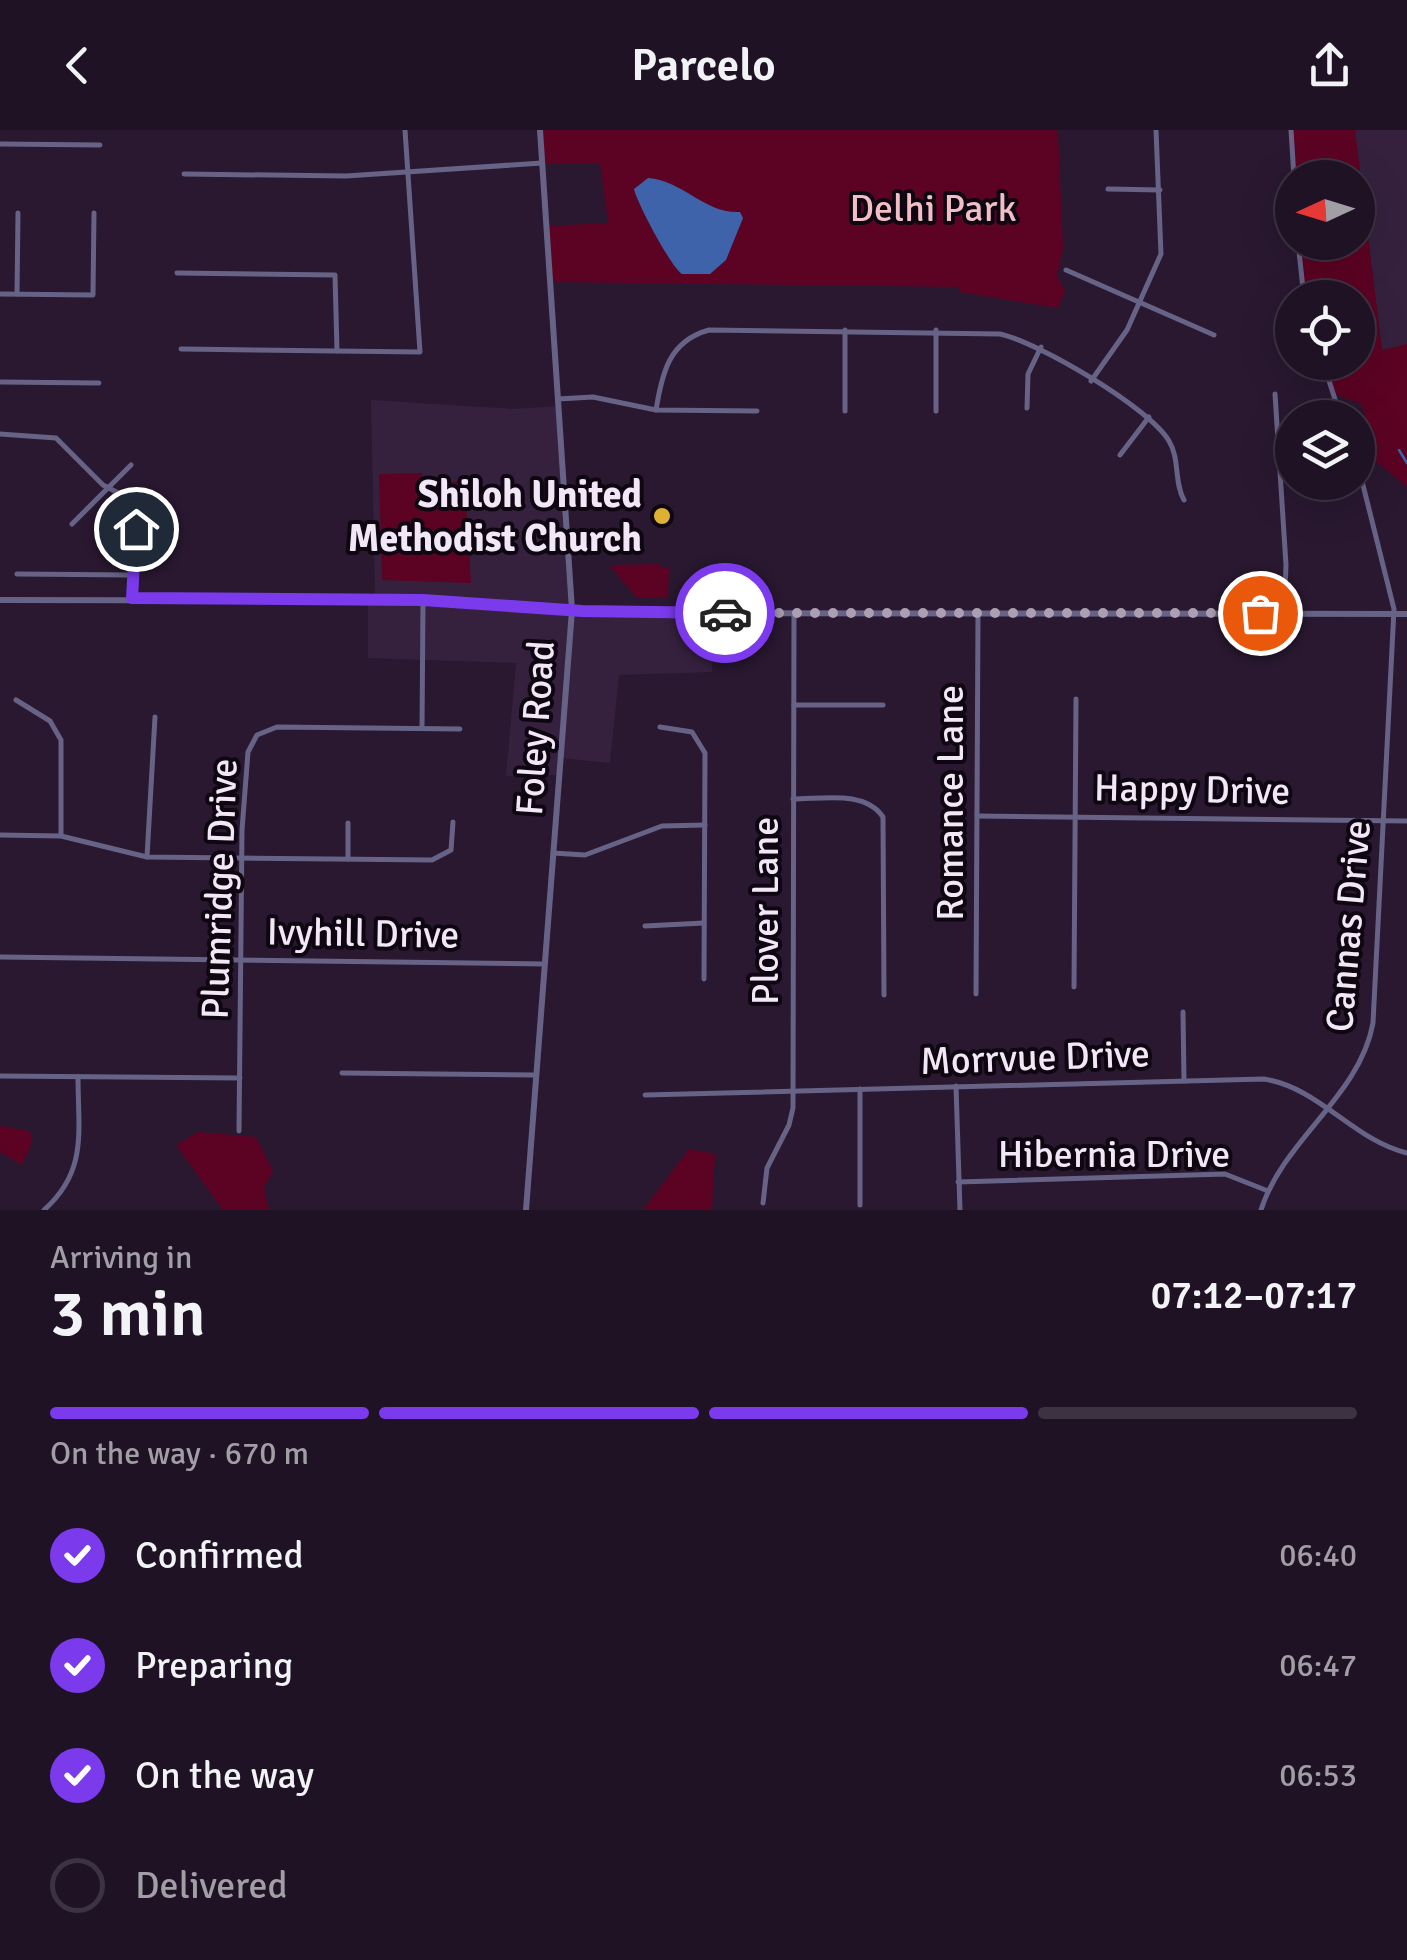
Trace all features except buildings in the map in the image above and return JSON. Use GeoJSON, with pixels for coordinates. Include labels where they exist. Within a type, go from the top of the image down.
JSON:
{"type":"FeatureCollection","features":[{"type":"Feature","properties":{"kind":"street"},"geometry":{"type":"LineString","coordinates":[[181,349],[420,352],[405,130]]}},
{"type":"Feature","properties":{"kind":"street","name":"Foley Road"},"geometry":{"type":"LineString","coordinates":[[526,1210],[572,610],[540,130]]}},
{"type":"Feature","properties":{"kind":"street"},"geometry":{"type":"LineString","coordinates":[[1091,382],[1119,343],[1162,245],[1156,130]]}},
{"type":"Feature","properties":{"kind":"street"},"geometry":{"type":"LineString","coordinates":[[1291,130],[1293,160]]}},
{"type":"Feature","properties":{"kind":"street"},"geometry":{"type":"LineString","coordinates":[[0,144],[100,145]]}},
{"type":"Feature","properties":{"kind":"street"},"geometry":{"type":"LineString","coordinates":[[184,174],[408,172],[542,163]]}},
{"type":"Feature","properties":{"kind":"street"},"geometry":{"type":"LineString","coordinates":[[1108,189],[1160,190]]}},
{"type":"Feature","properties":{"kind":"street"},"geometry":{"type":"LineString","coordinates":[[17,294],[18,212]]}},
{"type":"Feature","properties":{"kind":"street"},"geometry":{"type":"LineString","coordinates":[[0,294],[93,295],[94,213]]}},
{"type":"Feature","properties":{"kind":"street"},"geometry":{"type":"LineString","coordinates":[[1066,270],[1214,335]]}},
{"type":"Feature","properties":{"kind":"street"},"geometry":{"type":"LineString","coordinates":[[177,273],[334,275],[338,351]]}},
{"type":"Feature","properties":{"kind":"street"},"geometry":{"type":"LineString","coordinates":[[845,330],[845,411]]}},
{"type":"Feature","properties":{"kind":"street"},"geometry":{"type":"LineString","coordinates":[[656,410],[667,362],[684,342],[700,333],[936,330],[1000,334],[1041,347],[1149,417],[1172,446],[1184,500]]}},
{"type":"Feature","properties":{"kind":"street"},"geometry":{"type":"LineString","coordinates":[[936,330],[936,411]]}},
{"type":"Feature","properties":{"kind":"street"},"geometry":{"type":"LineString","coordinates":[[1026,408],[1028,374],[1041,347]]}},
{"type":"Feature","properties":{"kind":"street"},"geometry":{"type":"LineString","coordinates":[[0,382],[100,383]]}},
{"type":"Feature","properties":{"kind":"street"},"geometry":{"type":"LineString","coordinates":[[1274,394],[1286,565],[1284,614]]}},
{"type":"Feature","properties":{"kind":"street"},"geometry":{"type":"LineString","coordinates":[[558,399],[593,398],[656,410],[757,411]]}},
{"type":"Feature","properties":{"kind":"street"},"geometry":{"type":"LineString","coordinates":[[1120,456],[1149,417]]}},
{"type":"Feature","properties":{"kind":"street"},"geometry":{"type":"LineString","coordinates":[[0,434],[56,438],[108,488],[133,505],[136,559],[132,598]]}},
{"type":"Feature","properties":{"kind":"street"},"geometry":{"type":"LineString","coordinates":[[72,524],[131,465]]}},
{"type":"Feature","properties":{"kind":"street","name":"Cannas Drive"},"geometry":{"type":"LineString","coordinates":[[1261,1210],[1268,1191],[1362,1060],[1371,1036],[1394,614],[1366,500]]}},
{"type":"Feature","properties":{"kind":"street"},"geometry":{"type":"LineString","coordinates":[[18,574],[132,574]]}},
{"type":"Feature","properties":{"kind":"street"},"geometry":{"type":"LineString","coordinates":[[0,600],[423,600],[572,610],[794,613],[1407,614]]}},
{"type":"Feature","properties":{"kind":"street"},"geometry":{"type":"LineString","coordinates":[[422,728],[423,600]]}},
{"type":"Feature","properties":{"kind":"street","name":"Romance Lane"},"geometry":{"type":"LineString","coordinates":[[976,994],[978,611]]}},
{"type":"Feature","properties":{"kind":"street","name":"Plover Lane"},"geometry":{"type":"LineString","coordinates":[[763,1203],[767,1168],[792,1116],[794,613]]}},
{"type":"Feature","properties":{"kind":"street"},"geometry":{"type":"LineString","coordinates":[[1074,987],[1076,699]]}},
{"type":"Feature","properties":{"kind":"street"},"geometry":{"type":"LineString","coordinates":[[16,700],[50,721],[61,740],[61,836]]}},
{"type":"Feature","properties":{"kind":"street"},"geometry":{"type":"LineString","coordinates":[[794,705],[883,706]]}},
{"type":"Feature","properties":{"kind":"street"},"geometry":{"type":"LineString","coordinates":[[147,857],[154,716]]}},
{"type":"Feature","properties":{"kind":"street","name":"Plumridge Drive"},"geometry":{"type":"LineString","coordinates":[[240,1131],[242,858],[248,752],[262,732],[277,727],[460,729]]}},
{"type":"Feature","properties":{"kind":"street"},"geometry":{"type":"LineString","coordinates":[[660,727],[686,730],[700,741],[705,758],[704,980]]}},
{"type":"Feature","properties":{"kind":"street"},"geometry":{"type":"LineString","coordinates":[[794,799],[864,801],[883,818],[884,995]]}},
{"type":"Feature","properties":{"kind":"street","name":"Happy Drive"},"geometry":{"type":"LineString","coordinates":[[977,816],[1407,821]]}},
{"type":"Feature","properties":{"kind":"street"},"geometry":{"type":"LineString","coordinates":[[0,835],[61,836],[147,857],[438,859],[454,844],[454,822]]}},
{"type":"Feature","properties":{"kind":"street"},"geometry":{"type":"LineString","coordinates":[[348,823],[348,859]]}},
{"type":"Feature","properties":{"kind":"street"},"geometry":{"type":"LineString","coordinates":[[553,852],[585,855],[662,826],[704,825]]}},
{"type":"Feature","properties":{"kind":"street"},"geometry":{"type":"LineString","coordinates":[[645,926],[704,923]]}},
{"type":"Feature","properties":{"kind":"street","name":"Ivyhill Drive"},"geometry":{"type":"LineString","coordinates":[[0,957],[545,964]]}},
{"type":"Feature","properties":{"kind":"street"},"geometry":{"type":"LineString","coordinates":[[1183,1012],[1184,1080]]}},
{"type":"Feature","properties":{"kind":"street"},"geometry":{"type":"LineString","coordinates":[[342,1074],[536,1075]]}},
{"type":"Feature","properties":{"kind":"street"},"geometry":{"type":"LineString","coordinates":[[0,1076],[240,1078]]}},
{"type":"Feature","properties":{"kind":"street"},"geometry":{"type":"LineString","coordinates":[[44,1210],[67,1186],[75,1170],[78,1076]]}},
{"type":"Feature","properties":{"kind":"street","name":"Morrvue Drive"},"geometry":{"type":"LineString","coordinates":[[645,1095],[1184,1080],[1276,1081],[1299,1089],[1370,1139],[1407,1153]]}},
{"type":"Feature","properties":{"kind":"street"},"geometry":{"type":"LineString","coordinates":[[956,1086],[960,1210]]}},
{"type":"Feature","properties":{"kind":"street"},"geometry":{"type":"LineString","coordinates":[[860,1089],[860,1205]]}},
{"type":"Feature","properties":{"kind":"street","name":"Hibernia Drive"},"geometry":{"type":"LineString","coordinates":[[958,1182],[1226,1174],[1268,1191]]}},
{"type":"Feature","properties":{"kind":"shaded area"},"geometry":{"type":"Polygon","coordinates":[[[1355,130],[1407,130],[1407,344],[1382,351],[1371,260],[1375,260],[1375,160],[1359,160],[1355,130]]]}},
{"type":"Feature","properties":{"kind":"shaded area"},"geometry":{"type":"Polygon","coordinates":[[[371,400],[512,409],[559,406],[572,610],[711,613],[712,672],[619,675],[610,763],[561,758],[559,775],[506,776],[516,663],[368,658],[368,600],[375,599],[371,400]]]}},
{"type":"Feature","properties":{"kind":"green space","name":"Delhi Park"},"geometry":{"type":"Polygon","coordinates":[[[540,130],[1058,130],[1063,248],[1057,276],[1065,291],[1058,308],[960,292],[960,287],[550,282],[546,226],[608,223],[600,163],[542,163],[540,130]]]}},
{"type":"Feature","properties":{"kind":"green space"},"geometry":{"type":"Polygon","coordinates":[[[1291,130],[1355,130],[1359,160],[1293,160],[1291,130]]]}},
{"type":"Feature","properties":{"kind":"green space"},"geometry":{"type":"Polygon","coordinates":[[[1300,260],[1371,260],[1373,280],[1302,280],[1300,260]]]}},
{"type":"Feature","properties":{"kind":"green space"},"geometry":{"type":"Polygon","coordinates":[[[1375,293],[1382,350],[1407,344],[1407,487],[1375,461],[1375,400],[1350,400],[1332,393],[1328,380],[1375,380],[1375,293]]]}},
{"type":"Feature","properties":{"kind":"green space"},"geometry":{"type":"Polygon","coordinates":[[[422,473],[423,484],[465,481],[471,583],[382,580],[379,474],[422,473]]]}},
{"type":"Feature","properties":{"kind":"green space"},"geometry":{"type":"Polygon","coordinates":[[[659,564],[659,568],[669,568],[668,598],[636,597],[609,565],[659,564]]]}},
{"type":"Feature","properties":{"kind":"green space"},"geometry":{"type":"Polygon","coordinates":[[[0,1126],[30,1131],[32,1143],[22,1165],[0,1152],[0,1126]]]}},
{"type":"Feature","properties":{"kind":"green space"},"geometry":{"type":"Polygon","coordinates":[[[198,1132],[256,1137],[273,1171],[264,1187],[269,1210],[223,1210],[176,1145],[198,1132]]]}},
{"type":"Feature","properties":{"kind":"green space"},"geometry":{"type":"Polygon","coordinates":[[[689,1149],[715,1154],[712,1210],[643,1210],[689,1149]]]}},
{"type":"Feature","properties":{"kind":"water"},"geometry":{"type":"Polygon","coordinates":[[[648,178],[673,185],[716,208],[740,212],[743,218],[726,260],[710,274],[682,274],[670,260],[634,189],[648,178]]]}},
{"type":"Feature","properties":{"kind":"waterway"},"geometry":{"type":"LineString","coordinates":[[1399,450],[1407,463]]}},
{"type":"Feature","properties":{"kind":"way so far"},"geometry":{"type":"LineString","coordinates":[[725,613],[1260,613]]}},
{"type":"Feature","properties":{"kind":"place","name":"Shiloh United Methodist Church"},"geometry":{"type":"Point","coordinates":[662,516]}},
{"type":"Feature","properties":{"kind":"route"},"geometry":{"type":"LineString","coordinates":[[136,529],[132,598],[423,600],[582,611],[725,613]]}}]}
